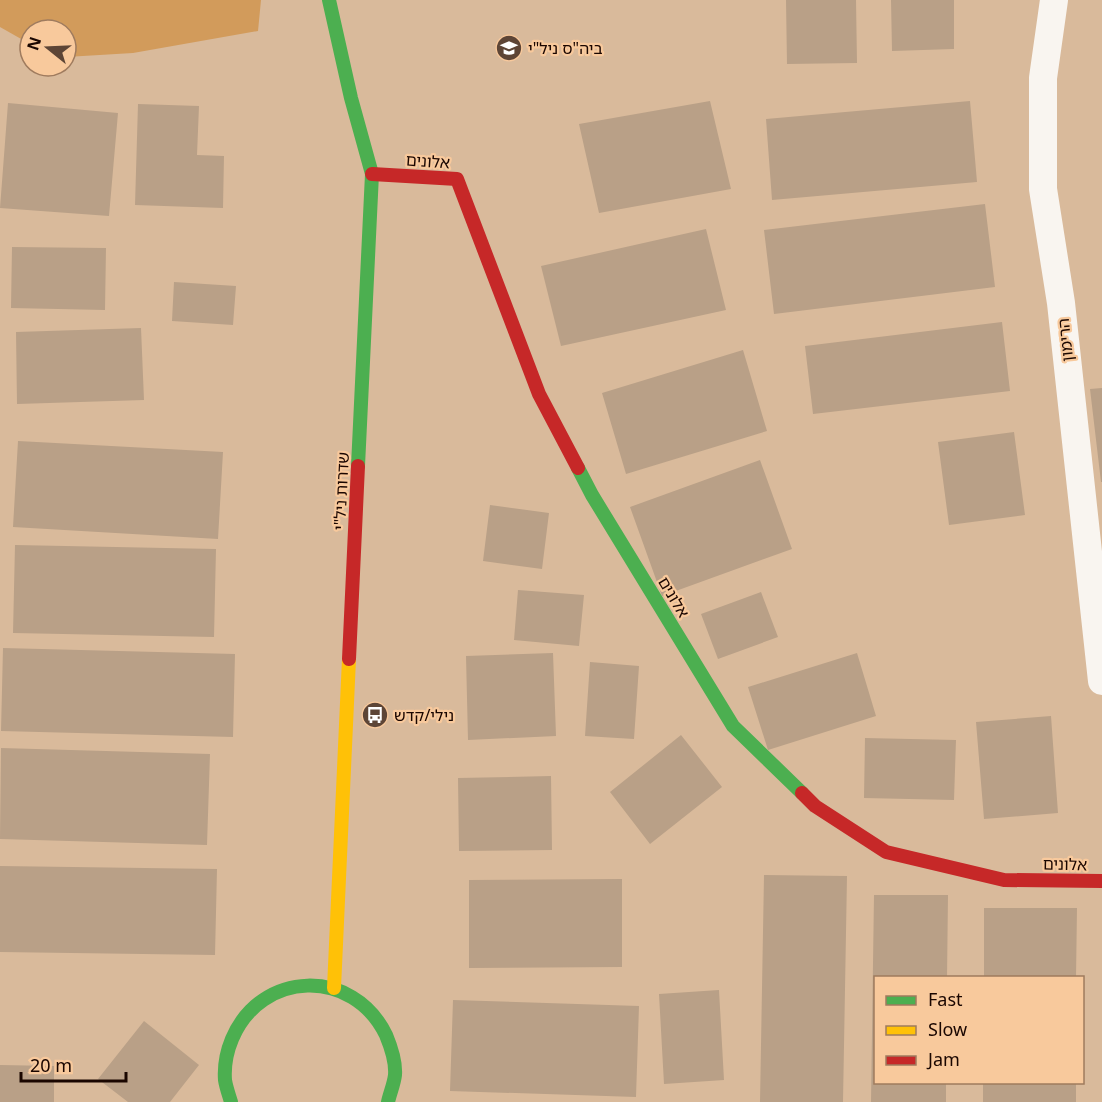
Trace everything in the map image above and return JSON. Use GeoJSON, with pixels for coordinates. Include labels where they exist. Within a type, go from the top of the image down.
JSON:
{"type":"FeatureCollection","features":[{"type":"Feature","properties":{"kind":"street","name":"שדרות ניל\"י"},"geometry":{"type":"LineString","coordinates":[[329,0],[351,98],[372,174],[334,988]]}},
{"type":"Feature","properties":{"kind":"street","name":"הרימון"},"geometry":{"type":"LineString","coordinates":[[1054,0],[1043,78],[1042,189],[1061,303],[1102,681]]}},
{"type":"Feature","properties":{"kind":"street","name":"אלונים"},"geometry":{"type":"LineString","coordinates":[[372,174],[457,179],[539,394],[592,495],[733,726],[815,806],[886,852],[1004,880],[1102,881]]}},
{"type":"Feature","properties":{"kind":"street"},"geometry":{"type":"LineString","coordinates":[[231,1102],[225,1079],[227,1051],[238,1025],[256,1004],[280,990],[307,985],[334,988],[360,1001],[380,1021],[391,1046],[395,1074],[388,1102]]}},
{"type":"Feature","properties":{"kind":"shaded area"},"geometry":{"type":"Polygon","coordinates":[[[0,0],[261,0],[258,31],[133,53],[78,56],[78,18],[18,18],[18,37],[0,27],[0,0]]]}},
{"type":"Feature","properties":{"kind":"building"},"geometry":{"type":"Polygon","coordinates":[[[786,0],[856,0],[857,63],[787,64],[786,0]]]}},
{"type":"Feature","properties":{"kind":"building"},"geometry":{"type":"Polygon","coordinates":[[[891,0],[954,0],[954,49],[892,51],[891,0]]]}},
{"type":"Feature","properties":{"kind":"building"},"geometry":{"type":"Polygon","coordinates":[[[710,101],[731,189],[599,213],[579,124],[710,101]]]}},
{"type":"Feature","properties":{"kind":"building"},"geometry":{"type":"Polygon","coordinates":[[[970,101],[977,182],[772,200],[766,119],[970,101]]]}},
{"type":"Feature","properties":{"kind":"building"},"geometry":{"type":"Polygon","coordinates":[[[8,103],[118,113],[109,216],[0,208],[8,103]]]}},
{"type":"Feature","properties":{"kind":"building"},"geometry":{"type":"Polygon","coordinates":[[[138,104],[199,106],[197,155],[224,156],[223,208],[135,205],[138,104]]]}},
{"type":"Feature","properties":{"kind":"building"},"geometry":{"type":"Polygon","coordinates":[[[985,204],[995,287],[774,314],[764,230],[985,204]]]}},
{"type":"Feature","properties":{"kind":"building"},"geometry":{"type":"Polygon","coordinates":[[[706,229],[726,310],[561,346],[541,266],[706,229]]]}},
{"type":"Feature","properties":{"kind":"building"},"geometry":{"type":"Polygon","coordinates":[[[12,247],[106,248],[105,310],[11,308],[12,247]]]}},
{"type":"Feature","properties":{"kind":"building"},"geometry":{"type":"Polygon","coordinates":[[[174,282],[236,286],[233,325],[172,321],[174,282]]]}},
{"type":"Feature","properties":{"kind":"building"},"geometry":{"type":"Polygon","coordinates":[[[1002,322],[1010,391],[813,414],[805,346],[1002,322]]]}},
{"type":"Feature","properties":{"kind":"building"},"geometry":{"type":"Polygon","coordinates":[[[141,328],[144,400],[17,404],[16,332],[141,328]]]}},
{"type":"Feature","properties":{"kind":"building"},"geometry":{"type":"Polygon","coordinates":[[[743,350],[767,431],[626,474],[602,393],[743,350]]]}},
{"type":"Feature","properties":{"kind":"building"},"geometry":{"type":"Polygon","coordinates":[[[1102,388],[1102,482],[1101,482],[1090,389],[1102,388]]]}},
{"type":"Feature","properties":{"kind":"building"},"geometry":{"type":"Polygon","coordinates":[[[1014,432],[1025,515],[949,525],[938,442],[1014,432]]]}},
{"type":"Feature","properties":{"kind":"building"},"geometry":{"type":"Polygon","coordinates":[[[18,441],[223,452],[218,539],[13,527],[18,441]]]}},
{"type":"Feature","properties":{"kind":"building"},"geometry":{"type":"Polygon","coordinates":[[[760,460],[792,549],[662,596],[630,507],[760,460]]]}},
{"type":"Feature","properties":{"kind":"building"},"geometry":{"type":"Polygon","coordinates":[[[490,505],[549,513],[542,569],[483,561],[490,505]]]}},
{"type":"Feature","properties":{"kind":"building"},"geometry":{"type":"Polygon","coordinates":[[[15,545],[216,549],[214,637],[13,633],[15,545]]]}},
{"type":"Feature","properties":{"kind":"building"},"geometry":{"type":"Polygon","coordinates":[[[518,590],[584,595],[579,646],[514,640],[518,590]]]}},
{"type":"Feature","properties":{"kind":"building"},"geometry":{"type":"Polygon","coordinates":[[[761,592],[778,637],[718,659],[701,614],[761,592]]]}},
{"type":"Feature","properties":{"kind":"building"},"geometry":{"type":"Polygon","coordinates":[[[3,648],[235,654],[233,737],[1,731],[3,648]]]}},
{"type":"Feature","properties":{"kind":"building"},"geometry":{"type":"Polygon","coordinates":[[[553,653],[556,736],[468,740],[466,656],[553,653]]]}},
{"type":"Feature","properties":{"kind":"building"},"geometry":{"type":"Polygon","coordinates":[[[857,653],[876,716],[768,750],[748,687],[857,653]]]}},
{"type":"Feature","properties":{"kind":"building"},"geometry":{"type":"Polygon","coordinates":[[[590,662],[639,666],[634,739],[585,736],[590,662]]]}},
{"type":"Feature","properties":{"kind":"building"},"geometry":{"type":"Polygon","coordinates":[[[1051,716],[1058,813],[984,819],[976,722],[1051,716]]]}},
{"type":"Feature","properties":{"kind":"building"},"geometry":{"type":"Polygon","coordinates":[[[681,735],[722,787],[650,844],[610,792],[681,735]]]}},
{"type":"Feature","properties":{"kind":"building"},"geometry":{"type":"Polygon","coordinates":[[[865,738],[956,740],[954,800],[864,798],[865,738]]]}},
{"type":"Feature","properties":{"kind":"building"},"geometry":{"type":"Polygon","coordinates":[[[1,748],[210,754],[207,845],[0,839],[1,748]]]}},
{"type":"Feature","properties":{"kind":"building"},"geometry":{"type":"Polygon","coordinates":[[[551,776],[552,850],[459,851],[458,778],[551,776]]]}},
{"type":"Feature","properties":{"kind":"building"},"geometry":{"type":"Polygon","coordinates":[[[0,866],[217,869],[215,955],[0,952],[0,866]]]}},
{"type":"Feature","properties":{"kind":"building"},"geometry":{"type":"Polygon","coordinates":[[[764,875],[847,876],[843,1102],[760,1102],[764,875]]]}},
{"type":"Feature","properties":{"kind":"building"},"geometry":{"type":"Polygon","coordinates":[[[622,879],[622,967],[469,968],[469,880],[622,879]]]}},
{"type":"Feature","properties":{"kind":"building"},"geometry":{"type":"Polygon","coordinates":[[[874,895],[948,895],[947,976],[874,976],[874,1084],[946,1084],[946,1102],[871,1102],[874,895]]]}},
{"type":"Feature","properties":{"kind":"building"},"geometry":{"type":"Polygon","coordinates":[[[984,908],[1077,908],[1076,976],[984,976],[984,908]]]}},
{"type":"Feature","properties":{"kind":"building"},"geometry":{"type":"Polygon","coordinates":[[[719,990],[724,1080],[664,1084],[659,994],[719,990]]]}},
{"type":"Feature","properties":{"kind":"building"},"geometry":{"type":"Polygon","coordinates":[[[453,1000],[639,1006],[636,1097],[450,1091],[453,1000]]]}},
{"type":"Feature","properties":{"kind":"building"},"geometry":{"type":"Polygon","coordinates":[[[144,1021],[199,1065],[170,1102],[128,1102],[98,1079],[144,1021]]]}},
{"type":"Feature","properties":{"kind":"building"},"geometry":{"type":"Polygon","coordinates":[[[0,1065],[54,1066],[54,1102],[0,1102],[0,1065]]]}},
{"type":"Feature","properties":{"kind":"building"},"geometry":{"type":"Polygon","coordinates":[[[983,1084],[1076,1084],[1076,1102],[983,1102],[983,1084]]]}},
{"type":"Feature","properties":{"kind":"traffic: fast"},"geometry":{"type":"LineString","coordinates":[[329,0],[351,98],[372,174],[358,466]]}},
{"type":"Feature","properties":{"kind":"traffic: fast"},"geometry":{"type":"LineString","coordinates":[[578,468],[592,495],[733,726],[802,793]]}},
{"type":"Feature","properties":{"kind":"traffic: fast"},"geometry":{"type":"LineString","coordinates":[[231,1102],[225,1080],[226,1059],[232,1039],[246,1016],[264,1000],[285,989],[307,986],[330,988],[352,997],[371,1013],[386,1035],[394,1060],[395,1075],[388,1102]]}},
{"type":"Feature","properties":{"kind":"traffic: slow"},"geometry":{"type":"LineString","coordinates":[[334,988],[349,659]]}},
{"type":"Feature","properties":{"kind":"traffic: jam"},"geometry":{"type":"LineString","coordinates":[[372,174],[457,179],[539,394],[578,468]]}},
{"type":"Feature","properties":{"kind":"traffic: jam"},"geometry":{"type":"LineString","coordinates":[[349,659],[358,466]]}},
{"type":"Feature","properties":{"kind":"traffic: jam"},"geometry":{"type":"LineString","coordinates":[[802,793],[815,806],[886,852],[1004,880],[1102,881]]}},
{"type":"Feature","properties":{"kind":"place","name":"ביה\"ס ניל\"י"},"geometry":{"type":"Point","coordinates":[509,48]}},
{"type":"Feature","properties":{"kind":"place","name":"נילי/קדש"},"geometry":{"type":"Point","coordinates":[375,715]}}]}
